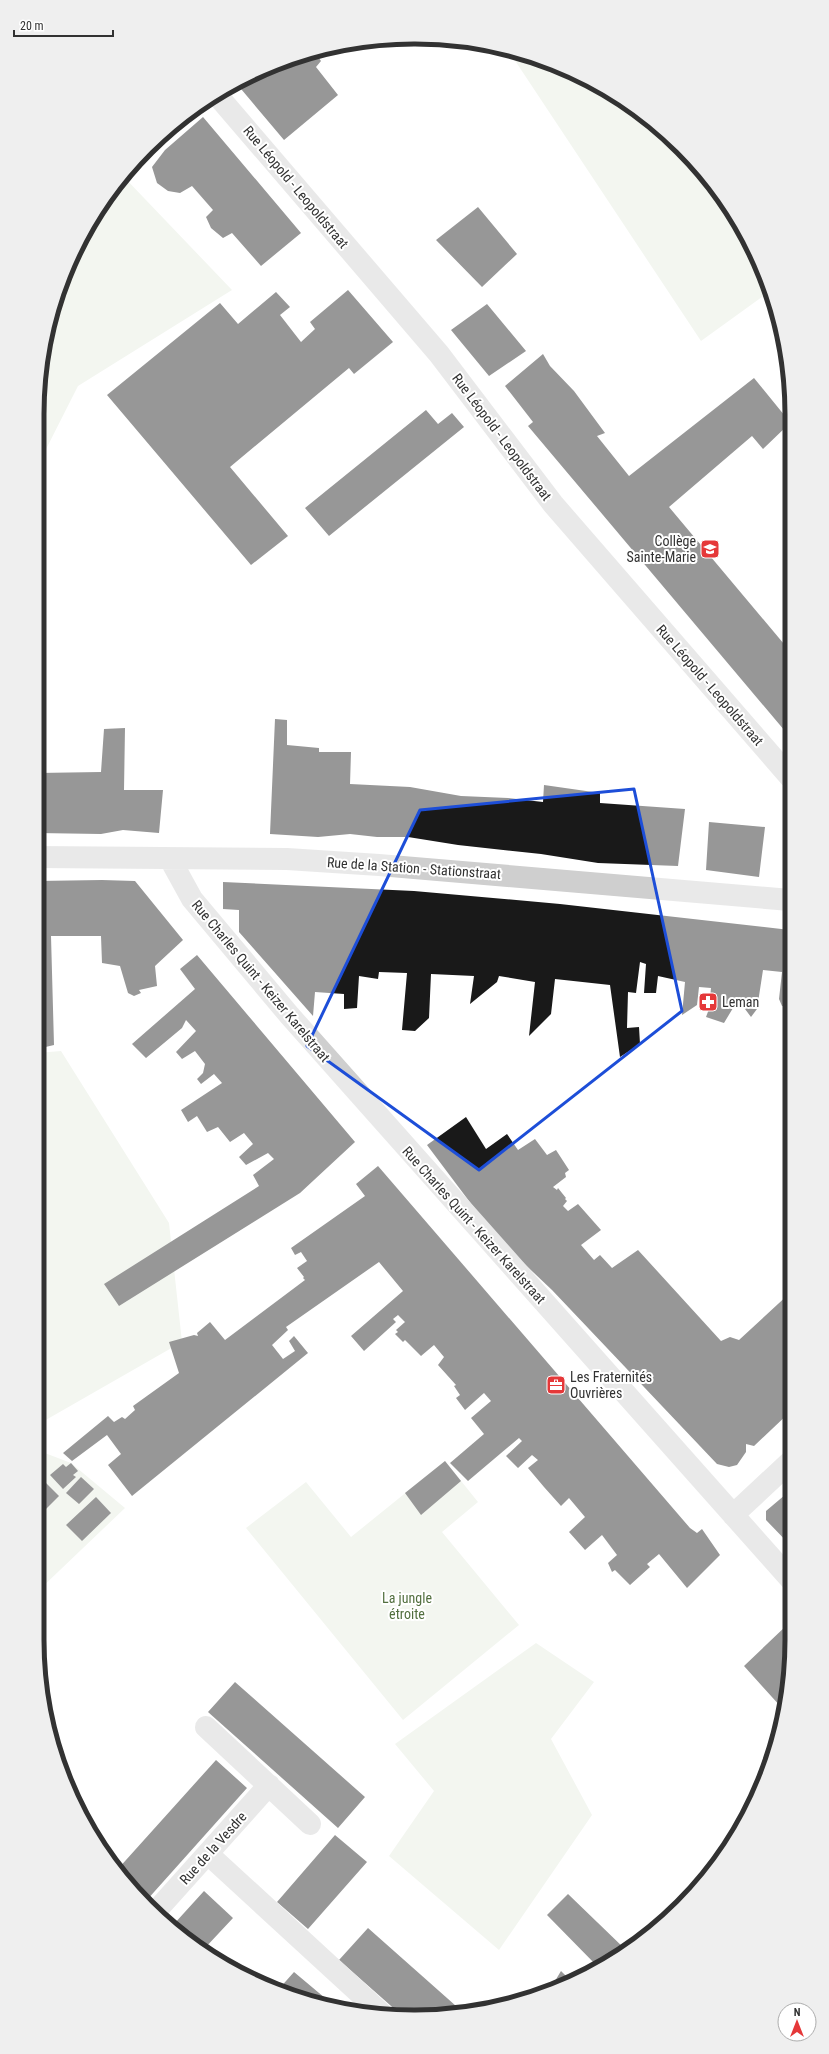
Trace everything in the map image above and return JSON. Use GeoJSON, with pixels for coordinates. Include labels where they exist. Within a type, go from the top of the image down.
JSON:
{"type":"FeatureCollection","features":[{"type":"Feature","properties":{"kind":"street","name":"Rue Léopold - Leopoldstraat"},"geometry":{"type":"LineString","coordinates":[[221,99],[439,354],[553,504],[785,771]]}},
{"type":"Feature","properties":{"kind":"street","name":"Rue de la Station - Stationstraat"},"geometry":{"type":"LineString","coordinates":[[44,857],[287,859],[379,865],[785,900]]}},
{"type":"Feature","properties":{"kind":"street","name":"Rue Charles Quint - Keizer Karelstraat"},"geometry":{"type":"LineString","coordinates":[[170,859],[192,899],[290,1016],[785,1573]]}},
{"type":"Feature","properties":{"kind":"street"},"geometry":{"type":"LineString","coordinates":[[733,1515],[785,1467]]}},
{"type":"Feature","properties":{"kind":"street"},"geometry":{"type":"LineString","coordinates":[[206,1727],[310,1824]]}},
{"type":"Feature","properties":{"kind":"street","name":"Rue de la Vesdre"},"geometry":{"type":"LineString","coordinates":[[159,1907],[269,1785]]}},
{"type":"Feature","properties":{"kind":"street"},"geometry":{"type":"LineString","coordinates":[[208,1854],[375,2008]]}},
{"type":"Feature","properties":{"kind":"highlighted area"},"geometry":{"type":"Polygon","coordinates":[[[634,789],[682,1011],[479,1170],[307,1046],[420,810],[634,789]]]}},
{"type":"Feature","properties":{"kind":"green space"},"geometry":{"type":"Polygon","coordinates":[[[513,58],[556,72],[578,82],[620,106],[659,136],[693,170],[723,209],[747,251],[765,295],[701,341],[513,58]]]}},
{"type":"Feature","properties":{"kind":"green space"},"geometry":{"type":"Polygon","coordinates":[[[128,181],[232,290],[78,386],[44,453],[44,414],[47,366],[51,342],[64,295],[82,251],[94,229],[106,209],[128,181]]]}},
{"type":"Feature","properties":{"kind":"green space"},"geometry":{"type":"Polygon","coordinates":[[[61,1051],[169,1223],[182,1342],[44,1421],[44,1052],[61,1051]]]}},
{"type":"Feature","properties":{"kind":"green space"},"geometry":{"type":"Polygon","coordinates":[[[44,1453],[71,1463],[125,1508],[44,1585],[44,1453]]]}},
{"type":"Feature","properties":{"kind":"green space","name":"La jungle étroite"},"geometry":{"type":"Polygon","coordinates":[[[445,1461],[478,1502],[442,1532],[519,1625],[403,1720],[246,1528],[306,1482],[351,1537],[445,1461]]]}},
{"type":"Feature","properties":{"kind":"green space"},"geometry":{"type":"Polygon","coordinates":[[[536,1643],[594,1682],[551,1739],[592,1815],[499,1950],[389,1856],[434,1791],[395,1744],[536,1643]]]}},
{"type":"Feature","properties":{"kind":"building"},"geometry":{"type":"Polygon","coordinates":[[[318,57],[321,61],[316,67],[338,95],[284,140],[240,88],[273,72],[318,57]]]}},
{"type":"Feature","properties":{"kind":"building"},"geometry":{"type":"Polygon","coordinates":[[[203,117],[301,233],[261,266],[232,233],[223,238],[211,228],[206,217],[213,210],[192,186],[180,193],[168,191],[157,183],[152,167],[165,150],[203,117]]]}},
{"type":"Feature","properties":{"kind":"building"},"geometry":{"type":"Polygon","coordinates":[[[478,207],[517,254],[482,287],[436,240],[478,207]]]}},
{"type":"Feature","properties":{"kind":"building"},"geometry":{"type":"Polygon","coordinates":[[[348,290],[393,342],[354,374],[349,368],[230,467],[288,536],[251,565],[107,395],[220,303],[238,324],[276,292],[290,307],[280,315],[301,342],[315,329],[310,322],[348,290]]]}},
{"type":"Feature","properties":{"kind":"building"},"geometry":{"type":"Polygon","coordinates":[[[487,304],[526,351],[489,376],[451,330],[487,304]]]}},
{"type":"Feature","properties":{"kind":"building"},"geometry":{"type":"Polygon","coordinates":[[[543,354],[550,366],[574,391],[605,433],[597,436],[629,476],[754,378],[785,416],[785,428],[763,449],[752,436],[669,507],[785,645],[785,731],[528,426],[533,422],[505,386],[543,354]]]}},
{"type":"Feature","properties":{"kind":"building"},"geometry":{"type":"Polygon","coordinates":[[[426,410],[438,424],[452,413],[464,427],[329,536],[305,508],[426,410]]]}},
{"type":"Feature","properties":{"kind":"building"},"geometry":{"type":"Polygon","coordinates":[[[275,719],[287,720],[287,745],[319,748],[319,752],[351,752],[350,784],[410,787],[461,796],[508,798],[543,802],[544,785],[600,793],[600,803],[685,809],[678,866],[598,863],[408,837],[377,837],[350,834],[318,837],[270,834],[275,719]]]}},
{"type":"Feature","properties":{"kind":"building"},"geometry":{"type":"Polygon","coordinates":[[[125,728],[124,790],[163,790],[159,833],[123,830],[101,834],[44,833],[44,773],[101,772],[104,729],[125,728]]]}},
{"type":"Feature","properties":{"kind":"building"},"geometry":{"type":"Polygon","coordinates":[[[709,822],[765,827],[759,877],[706,870],[709,822]]]}},
{"type":"Feature","properties":{"kind":"building"},"geometry":{"type":"Polygon","coordinates":[[[44,881],[135,881],[183,940],[155,966],[157,986],[139,990],[141,993],[134,996],[128,993],[120,966],[102,963],[101,936],[51,936],[54,1045],[44,1047],[44,881]]]}},
{"type":"Feature","properties":{"kind":"building"},"geometry":{"type":"Polygon","coordinates":[[[223,882],[414,891],[560,904],[785,929],[785,1007],[782,1006],[779,999],[782,972],[763,970],[757,1009],[751,1017],[742,1005],[736,1003],[724,1023],[706,1017],[709,1009],[711,988],[699,987],[697,1005],[682,1015],[685,982],[658,976],[656,993],[644,993],[646,964],[640,962],[636,993],[628,992],[627,1028],[639,1027],[640,1044],[620,1057],[610,985],[555,979],[551,1014],[529,1036],[535,982],[499,976],[497,982],[470,1004],[474,976],[431,974],[429,1018],[415,1031],[402,1030],[407,973],[379,972],[378,979],[359,976],[357,1008],[344,1009],[344,994],[315,992],[313,1016],[239,932],[239,910],[223,909],[223,882]]]}},
{"type":"Feature","properties":{"kind":"building"},"geometry":{"type":"Polygon","coordinates":[[[197,955],[355,1142],[300,1193],[119,1306],[104,1284],[259,1186],[253,1175],[274,1159],[268,1153],[246,1165],[239,1157],[253,1144],[244,1133],[230,1142],[218,1127],[207,1132],[197,1116],[188,1122],[181,1110],[222,1083],[214,1074],[201,1084],[197,1079],[203,1073],[205,1064],[195,1051],[182,1059],[176,1052],[196,1031],[186,1020],[182,1028],[146,1058],[132,1044],[195,989],[180,969],[197,955]]]}},
{"type":"Feature","properties":{"kind":"building"},"geometry":{"type":"Polygon","coordinates":[[[466,1117],[486,1149],[507,1134],[518,1150],[535,1139],[547,1155],[556,1150],[569,1170],[565,1173],[566,1177],[553,1187],[557,1190],[558,1188],[566,1198],[565,1199],[567,1201],[563,1206],[568,1211],[578,1204],[601,1230],[581,1245],[594,1260],[600,1255],[612,1268],[638,1250],[721,1341],[730,1337],[739,1340],[785,1298],[785,1417],[754,1446],[746,1444],[746,1452],[737,1465],[729,1467],[717,1464],[552,1290],[496,1237],[427,1145],[466,1117]]]}},
{"type":"Feature","properties":{"kind":"building"},"geometry":{"type":"Polygon","coordinates":[[[378,1166],[690,1528],[697,1533],[702,1529],[720,1555],[687,1588],[659,1554],[647,1564],[650,1567],[630,1585],[615,1570],[612,1572],[608,1563],[617,1555],[602,1535],[585,1550],[569,1532],[585,1517],[569,1498],[561,1506],[528,1468],[538,1460],[532,1455],[518,1468],[506,1456],[522,1441],[519,1438],[468,1481],[450,1463],[484,1434],[471,1418],[491,1401],[484,1393],[465,1410],[456,1398],[460,1395],[454,1386],[456,1385],[438,1365],[444,1357],[434,1345],[421,1356],[405,1340],[403,1342],[395,1334],[398,1332],[396,1330],[405,1322],[398,1315],[393,1319],[396,1322],[364,1351],[351,1336],[403,1291],[379,1262],[286,1327],[288,1330],[272,1345],[283,1359],[295,1351],[289,1341],[294,1336],[308,1353],[132,1496],[108,1465],[121,1454],[107,1435],[72,1461],[63,1453],[108,1416],[114,1422],[122,1417],[125,1419],[135,1410],[133,1406],[179,1373],[169,1342],[194,1335],[198,1336],[197,1333],[210,1322],[225,1340],[305,1280],[297,1268],[307,1261],[301,1252],[295,1255],[291,1248],[365,1196],[356,1184],[378,1166]]]}},
{"type":"Feature","properties":{"kind":"building"},"geometry":{"type":"Polygon","coordinates":[[[445,1461],[461,1481],[421,1515],[405,1493],[445,1461]]]}},
{"type":"Feature","properties":{"kind":"building"},"geometry":{"type":"Polygon","coordinates":[[[71,1463],[78,1471],[73,1475],[76,1477],[63,1489],[50,1475],[63,1464],[66,1467],[71,1463]]]}},
{"type":"Feature","properties":{"kind":"building"},"geometry":{"type":"Polygon","coordinates":[[[81,1477],[94,1489],[79,1504],[66,1493],[81,1477]]]}},
{"type":"Feature","properties":{"kind":"building"},"geometry":{"type":"Polygon","coordinates":[[[44,1481],[59,1496],[44,1511],[44,1481]]]}},
{"type":"Feature","properties":{"kind":"building"},"geometry":{"type":"Polygon","coordinates":[[[785,1495],[785,1540],[766,1520],[766,1511],[785,1495]]]}},
{"type":"Feature","properties":{"kind":"building"},"geometry":{"type":"Polygon","coordinates":[[[96,1497],[111,1513],[82,1541],[66,1525],[96,1497]]]}},
{"type":"Feature","properties":{"kind":"building"},"geometry":{"type":"Polygon","coordinates":[[[785,1627],[784,1664],[779,1705],[744,1666],[785,1627]]]}},
{"type":"Feature","properties":{"kind":"building"},"geometry":{"type":"Polygon","coordinates":[[[235,1682],[365,1797],[338,1828],[208,1712],[235,1682]]]}},
{"type":"Feature","properties":{"kind":"building"},"geometry":{"type":"Polygon","coordinates":[[[216,1760],[247,1788],[149,1897],[136,1884],[121,1865],[216,1760]]]}},
{"type":"Feature","properties":{"kind":"building"},"geometry":{"type":"Polygon","coordinates":[[[335,1835],[367,1862],[308,1929],[277,1902],[335,1835]]]}},
{"type":"Feature","properties":{"kind":"building"},"geometry":{"type":"Polygon","coordinates":[[[204,1891],[233,1918],[207,1946],[176,1922],[204,1891]]]}},
{"type":"Feature","properties":{"kind":"building"},"geometry":{"type":"Polygon","coordinates":[[[568,1894],[622,1946],[594,1963],[547,1915],[568,1894]]]}},
{"type":"Feature","properties":{"kind":"building"},"geometry":{"type":"Polygon","coordinates":[[[368,1928],[456,2006],[455,2008],[439,2009],[395,2009],[339,1960],[368,1928]]]}},
{"type":"Feature","properties":{"kind":"building"},"geometry":{"type":"Polygon","coordinates":[[[561,1971],[567,1977],[556,1982],[554,1983],[561,1971]]]}},
{"type":"Feature","properties":{"kind":"building"},"geometry":{"type":"Polygon","coordinates":[[[294,1972],[325,1998],[295,1990],[282,1985],[294,1972]]]}},
{"type":"Feature","properties":{"kind":"place","name":"Collège Sainte-Marie"},"geometry":{"type":"Point","coordinates":[710,549]}},
{"type":"Feature","properties":{"kind":"place","name":"Leman"},"geometry":{"type":"Point","coordinates":[708,1002]}},
{"type":"Feature","properties":{"kind":"place","name":"Les Fraternités Ouvrières"},"geometry":{"type":"Point","coordinates":[556,1385]}}]}
